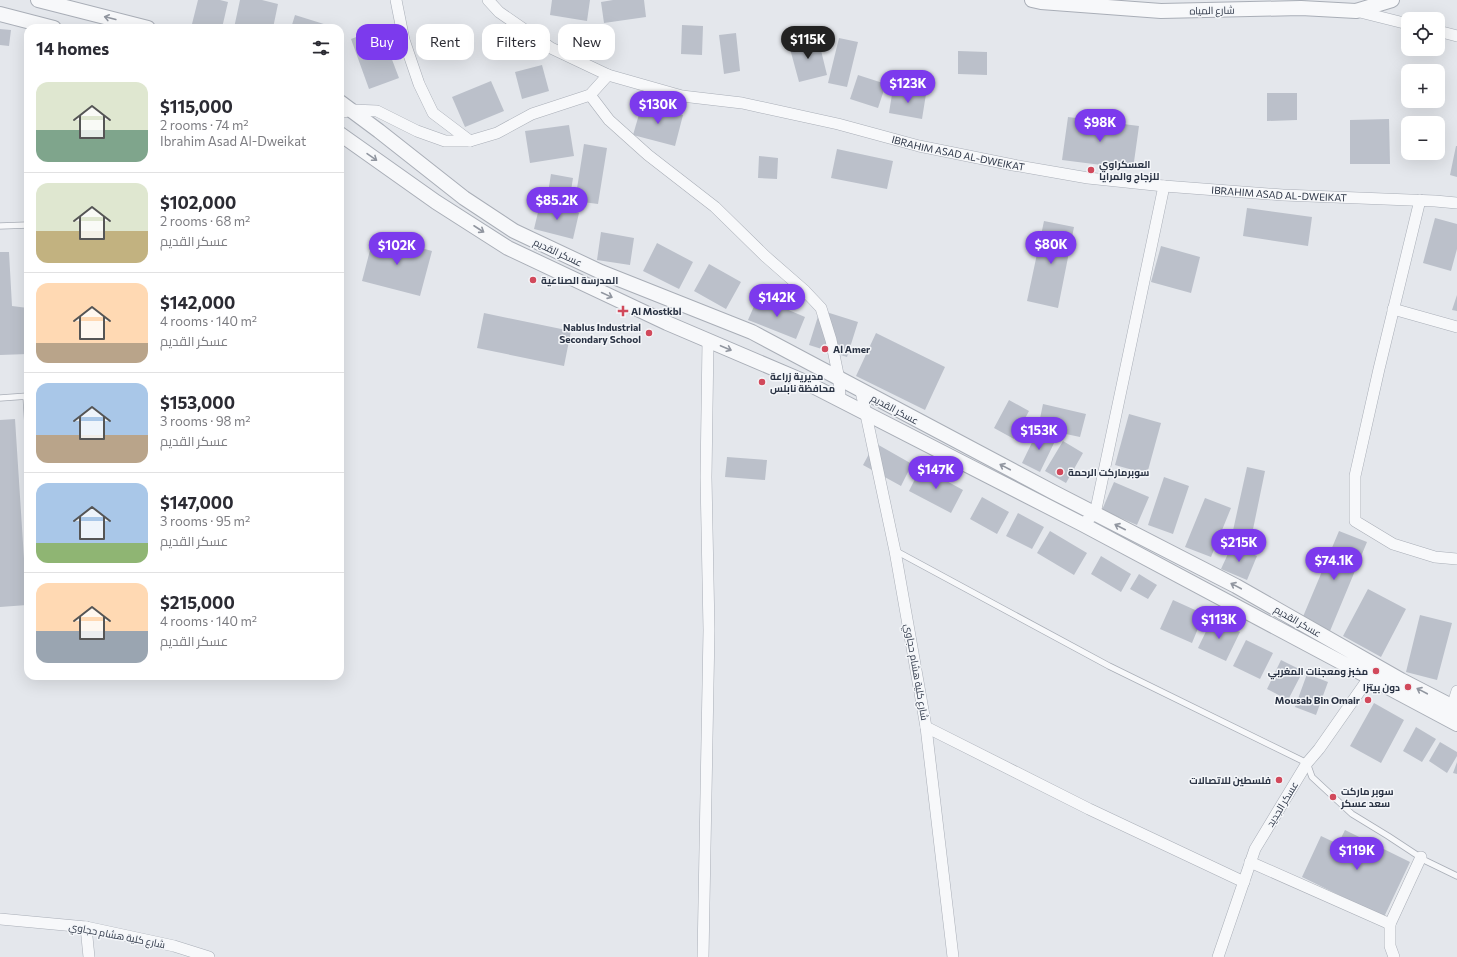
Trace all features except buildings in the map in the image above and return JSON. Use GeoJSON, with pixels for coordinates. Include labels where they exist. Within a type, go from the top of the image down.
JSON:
{"type":"FeatureCollection","features":[{"type":"Feature","properties":{"kind":"street"},"geometry":{"type":"LineString","coordinates":[[38,0],[132,24]]}},
{"type":"Feature","properties":{"kind":"street"},"geometry":{"type":"LineString","coordinates":[[396,0],[404,40],[419,84],[433,113],[470,141]]}},
{"type":"Feature","properties":{"kind":"street","name":"IBRAHIM ASAD AL-DWEIKAT"},"geometry":{"type":"LineString","coordinates":[[488,0],[499,12],[551,48],[608,75],[682,96],[742,103],[838,124],[919,146],[1088,178],[1164,186],[1283,195],[1420,200],[1457,203]]}},
{"type":"Feature","properties":{"kind":"street","name":"شارع المياه"},"geometry":{"type":"LineString","coordinates":[[1038,1],[1161,11],[1301,8],[1356,11],[1392,0]]}},
{"type":"Feature","properties":{"kind":"street"},"geometry":{"type":"LineString","coordinates":[[1356,11],[1401,22]]}},
{"type":"Feature","properties":{"kind":"street"},"geometry":{"type":"LineString","coordinates":[[0,14],[39,24]]}},
{"type":"Feature","properties":{"kind":"street"},"geometry":{"type":"LineString","coordinates":[[1445,33],[1457,36]]}},
{"type":"Feature","properties":{"kind":"street"},"geometry":{"type":"LineString","coordinates":[[346,112],[377,111],[417,131],[445,141],[470,141],[497,132],[532,114],[590,95],[608,75]]}},
{"type":"Feature","properties":{"kind":"street"},"geometry":{"type":"LineString","coordinates":[[590,95],[609,120],[648,155],[715,207],[818,304],[825,318],[831,340],[839,379],[840,400]]}},
{"type":"Feature","properties":{"kind":"street","name":"عسكر القديم"},"geometry":{"type":"LineString","coordinates":[[346,112],[464,198],[514,231],[601,272],[752,332],[1095,514],[1236,586],[1457,724]]}},
{"type":"Feature","properties":{"kind":"street","name":"عسكر القديم"},"geometry":{"type":"LineString","coordinates":[[344,137],[436,202],[508,248],[667,324],[803,381],[1373,672],[1455,708]]}},
{"type":"Feature","properties":{"kind":"street"},"geometry":{"type":"LineString","coordinates":[[1082,524],[1095,514],[1164,186]]}},
{"type":"Feature","properties":{"kind":"street"},"geometry":{"type":"LineString","coordinates":[[1420,200],[1393,309],[1355,476],[1354,522],[1393,544],[1435,557],[1457,558]]}},
{"type":"Feature","properties":{"kind":"street"},"geometry":{"type":"LineString","coordinates":[[1393,309],[1457,327]]}},
{"type":"Feature","properties":{"kind":"street"},"geometry":{"type":"LineString","coordinates":[[703,957],[709,630],[706,477],[708,341]]}},
{"type":"Feature","properties":{"kind":"street","name":"شارع كلية هشام حجاوي"},"geometry":{"type":"LineString","coordinates":[[861,391],[896,551],[926,727],[953,957]]}},
{"type":"Feature","properties":{"kind":"street","name":"عسكر الجديد"},"geometry":{"type":"LineString","coordinates":[[1218,957],[1255,849],[1307,763],[1319,749],[1373,672]]}},
{"type":"Feature","properties":{"kind":"street"},"geometry":{"type":"LineString","coordinates":[[1455,708],[1457,691]]}},
{"type":"Feature","properties":{"kind":"street"},"geometry":{"type":"LineString","coordinates":[[926,727],[1089,809],[1244,882]]}},
{"type":"Feature","properties":{"kind":"street"},"geometry":{"type":"LineString","coordinates":[[1394,957],[1390,946],[1390,924],[1421,857]]}},
{"type":"Feature","properties":{"kind":"street"},"geometry":{"type":"LineString","coordinates":[[1250,862],[1390,924]]}},
{"type":"Feature","properties":{"kind":"street","name":"شارع كلية هشام حجاوي"},"geometry":{"type":"LineString","coordinates":[[0,919],[86,927],[174,946],[209,957]]}},
{"type":"Feature","properties":{"kind":"street"},"geometry":{"type":"LineString","coordinates":[[86,927],[89,957]]}},
{"type":"Feature","properties":{"kind":"lane"},"geometry":{"type":"LineString","coordinates":[[0,226],[24,225]]}},
{"type":"Feature","properties":{"kind":"lane"},"geometry":{"type":"LineString","coordinates":[[0,398],[24,396]]}},
{"type":"Feature","properties":{"kind":"lane"},"geometry":{"type":"LineString","coordinates":[[896,551],[1109,666],[1307,763],[1312,776],[1352,814],[1421,857],[1457,876]]}},
{"type":"Feature","properties":{"kind":"place","name":"العسكراوي للزجاج والمرايا"},"geometry":{"type":"Point","coordinates":[1091,170]}},
{"type":"Feature","properties":{"kind":"place","name":"المدرسة الصناعية"},"geometry":{"type":"Point","coordinates":[533,280]}},
{"type":"Feature","properties":{"kind":"place","name":"Al Mostkbl"},"geometry":{"type":"Point","coordinates":[623,311]}},
{"type":"Feature","properties":{"kind":"place","name":"Nablus Industrial Secondary School"},"geometry":{"type":"Point","coordinates":[649,333]}},
{"type":"Feature","properties":{"kind":"place","name":"Al Amer"},"geometry":{"type":"Point","coordinates":[825,349]}},
{"type":"Feature","properties":{"kind":"place","name":"مديرية زراعة محافظة نابلس"},"geometry":{"type":"Point","coordinates":[762,382]}},
{"type":"Feature","properties":{"kind":"place","name":"سوبرماركت الرحمة"},"geometry":{"type":"Point","coordinates":[1060,472]}},
{"type":"Feature","properties":{"kind":"place","name":"مخبز ومعجنات المغربي"},"geometry":{"type":"Point","coordinates":[1376,671]}},
{"type":"Feature","properties":{"kind":"place","name":"دون بيتزا"},"geometry":{"type":"Point","coordinates":[1408,687]}},
{"type":"Feature","properties":{"kind":"place","name":"Mousab Bin Omair"},"geometry":{"type":"Point","coordinates":[1368,700]}},
{"type":"Feature","properties":{"kind":"place","name":"فلسطين للاتصالات"},"geometry":{"type":"Point","coordinates":[1279,780]}},
{"type":"Feature","properties":{"kind":"place","name":"سوبر ماركت سعد عسكر"},"geometry":{"type":"Point","coordinates":[1333,797]}}]}
